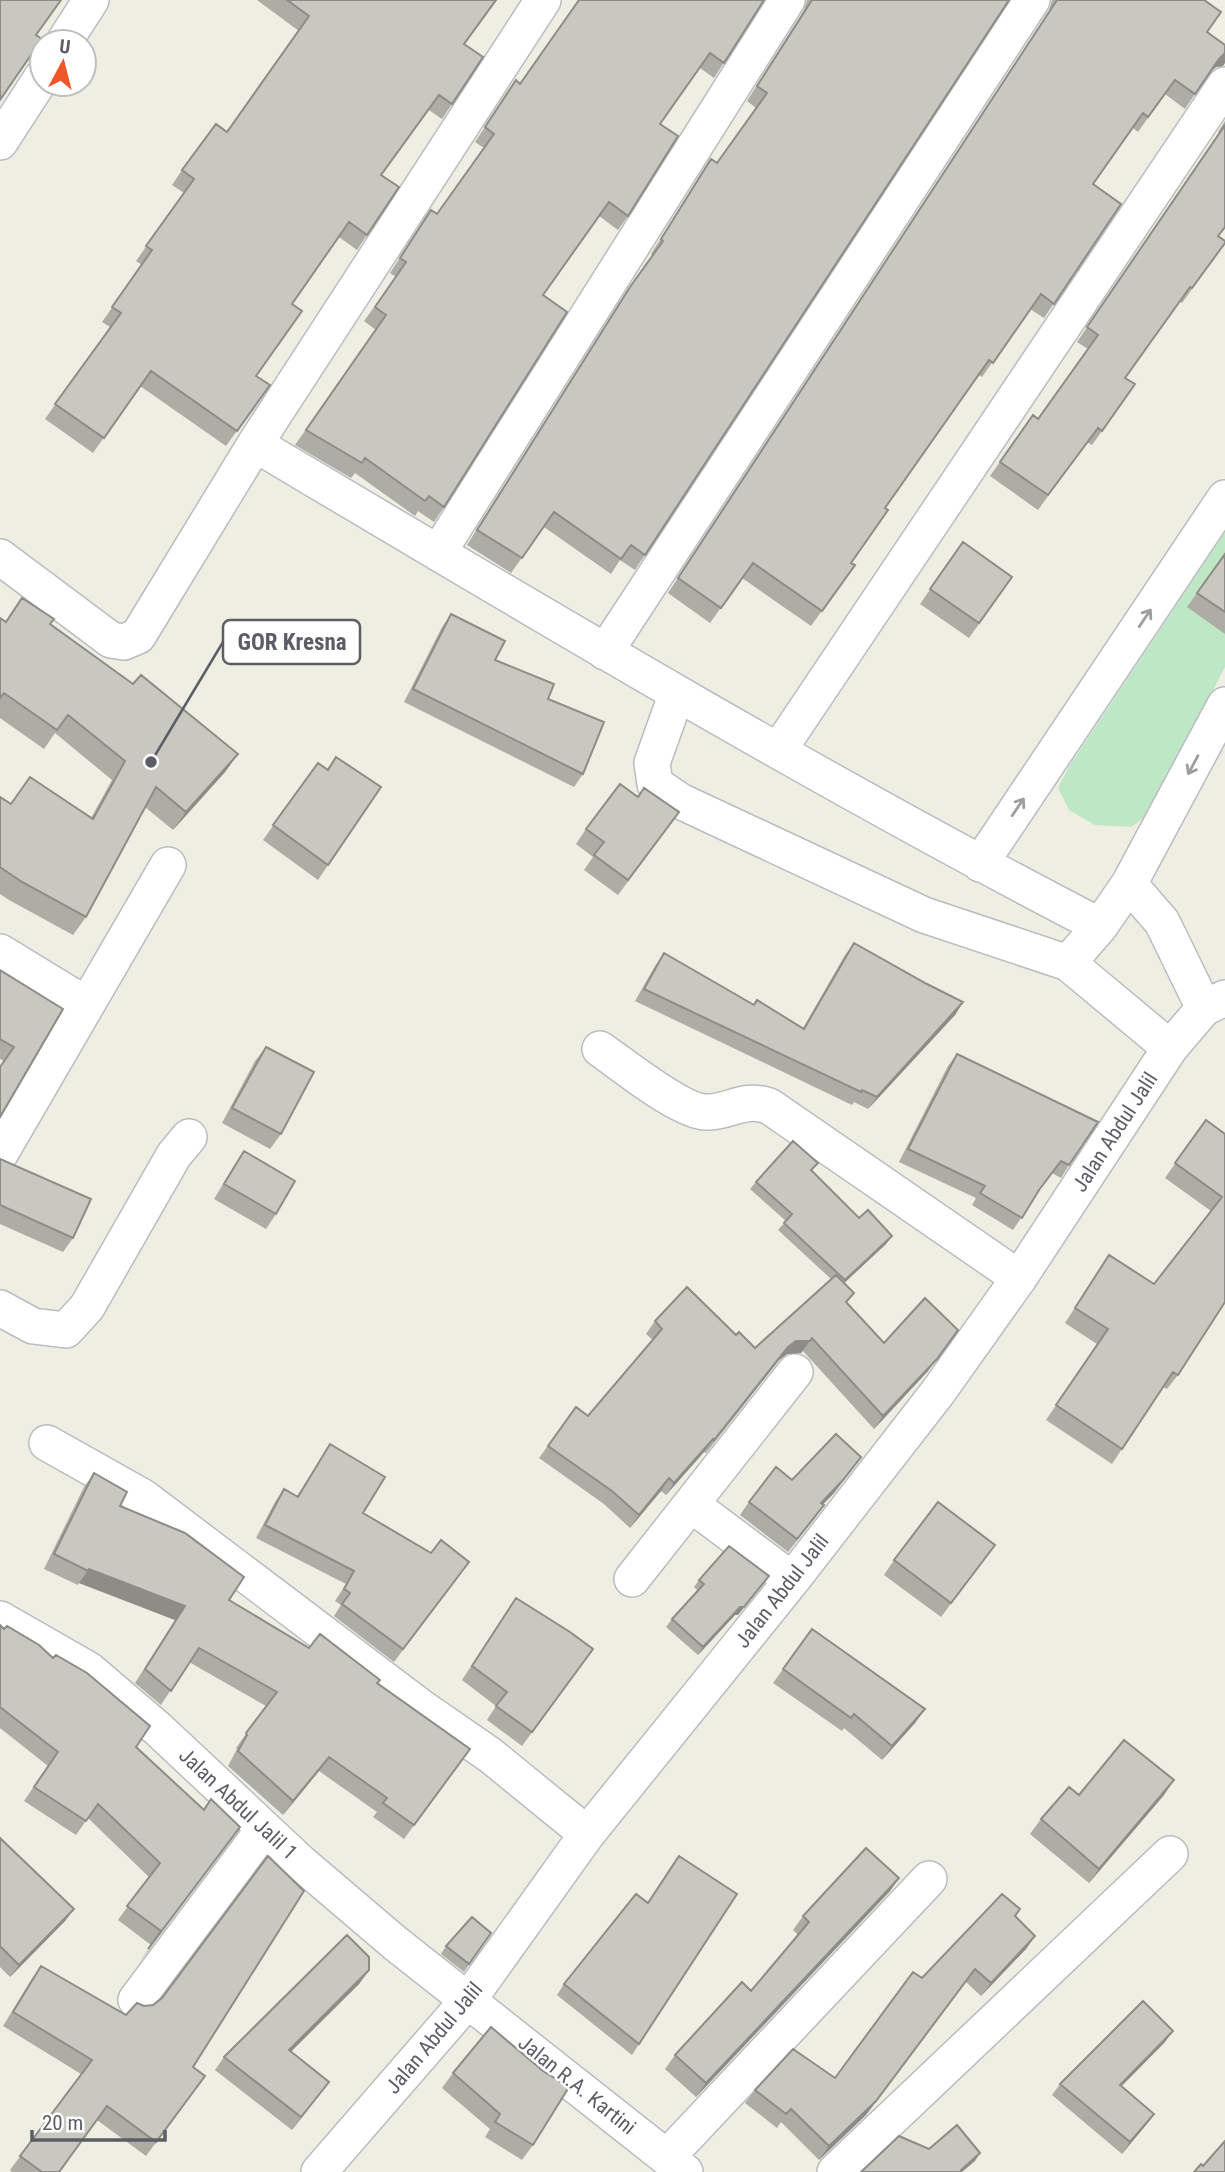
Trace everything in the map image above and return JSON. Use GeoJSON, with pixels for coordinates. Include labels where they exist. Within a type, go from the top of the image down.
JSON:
{"type":"FeatureCollection","features":[{"type":"Feature","properties":{"kind":"street"},"geometry":{"type":"LineString","coordinates":[[73,28],[91,0]]}},
{"type":"Feature","properties":{"kind":"street"},"geometry":{"type":"LineString","coordinates":[[0,557],[111,640],[124,642],[138,636],[255,444],[543,0]]}},
{"type":"Feature","properties":{"kind":"street"},"geometry":{"type":"LineString","coordinates":[[438,553],[787,0]]}},
{"type":"Feature","properties":{"kind":"street"},"geometry":{"type":"LineString","coordinates":[[605,653],[1032,0]]}},
{"type":"Feature","properties":{"kind":"street"},"geometry":{"type":"LineString","coordinates":[[778,751],[1225,85]]}},
{"type":"Feature","properties":{"kind":"street"},"geometry":{"type":"LineString","coordinates":[[0,142],[28,98]]}},
{"type":"Feature","properties":{"kind":"street"},"geometry":{"type":"LineString","coordinates":[[255,444],[605,653],[980,864],[1100,926]]}},
{"type":"Feature","properties":{"kind":"street"},"geometry":{"type":"LineString","coordinates":[[980,864],[1225,498]]}},
{"type":"Feature","properties":{"kind":"street"},"geometry":{"type":"LineString","coordinates":[[677,693],[652,763],[654,784],[680,801],[924,915],[1068,963],[1170,1048]]}},
{"type":"Feature","properties":{"kind":"street"},"geometry":{"type":"LineString","coordinates":[[1068,963],[1100,926],[1129,884],[1225,705]]}},
{"type":"Feature","properties":{"kind":"street"},"geometry":{"type":"LineString","coordinates":[[0,1154],[168,865]]}},
{"type":"Feature","properties":{"kind":"street"},"geometry":{"type":"LineString","coordinates":[[1129,884],[1162,922],[1214,1003]]}},
{"type":"Feature","properties":{"kind":"street"},"geometry":{"type":"LineString","coordinates":[[0,952],[85,1004]]}},
{"type":"Feature","properties":{"kind":"street","name":"Jalan Abdul Jalil"},"geometry":{"type":"LineString","coordinates":[[319,2172],[469,1999],[587,1834],[792,1580],[938,1392],[1019,1278],[1170,1048],[1214,1003]]}},
{"type":"Feature","properties":{"kind":"street"},"geometry":{"type":"LineString","coordinates":[[600,1049],[687,1108],[708,1113],[748,1102],[769,1106],[1019,1278]]}},
{"type":"Feature","properties":{"kind":"street"},"geometry":{"type":"LineString","coordinates":[[0,1308],[33,1326],[66,1330],[87,1307],[174,1155],[189,1137]]}},
{"type":"Feature","properties":{"kind":"street"},"geometry":{"type":"LineString","coordinates":[[632,1579],[795,1373]]}},
{"type":"Feature","properties":{"kind":"street"},"geometry":{"type":"LineString","coordinates":[[47,1443],[143,1497],[422,1708],[491,1755],[587,1834]]}},
{"type":"Feature","properties":{"kind":"street"},"geometry":{"type":"LineString","coordinates":[[692,1505],[792,1580]]}},
{"type":"Feature","properties":{"kind":"street","name":"Jalan Abdul Jalil 1"},"geometry":{"type":"LineString","coordinates":[[0,1619],[89,1670],[158,1729],[300,1863],[396,1943],[469,1999]]}},
{"type":"Feature","properties":{"kind":"street"},"geometry":{"type":"LineString","coordinates":[[136,2000],[264,1829]]}},
{"type":"Feature","properties":{"kind":"street"},"geometry":{"type":"LineString","coordinates":[[835,2172],[1170,1854]]}},
{"type":"Feature","properties":{"kind":"street"},"geometry":{"type":"LineString","coordinates":[[676,2165],[929,1879]]}},
{"type":"Feature","properties":{"kind":"street","name":"Jalan R.A. Kartini"},"geometry":{"type":"LineString","coordinates":[[469,1999],[676,2165]]}},
{"type":"Feature","properties":{"kind":"green space"},"geometry":{"type":"Polygon","coordinates":[[[1225,532],[1225,667],[1149,814],[1131,827],[1095,825],[1069,810],[1058,788],[1068,768],[1225,532]]]}},
{"type":"Feature","properties":{"kind":"building"},"geometry":{"type":"Polygon","coordinates":[[[0,0],[61,0],[41,28],[28,28],[28,59],[0,100],[0,0]]]}},
{"type":"Feature","properties":{"kind":"building"},"geometry":{"type":"Polygon","coordinates":[[[287,0],[496,0],[464,44],[483,57],[452,104],[439,95],[381,175],[399,187],[367,235],[349,222],[292,304],[302,311],[256,376],[270,385],[237,431],[151,371],[104,438],[55,404],[121,313],[112,307],[152,250],[146,246],[194,179],[182,170],[216,124],[227,132],[309,16],[287,0]]]}},
{"type":"Feature","properties":{"kind":"building"},"geometry":{"type":"Polygon","coordinates":[[[579,0],[764,0],[724,63],[710,53],[660,124],[678,136],[628,216],[609,202],[543,295],[567,312],[444,507],[429,496],[425,501],[365,458],[362,463],[306,430],[386,315],[375,307],[406,262],[400,258],[431,210],[437,214],[494,134],[485,127],[516,80],[520,84],[579,0]]]}},
{"type":"Feature","properties":{"kind":"building"},"geometry":{"type":"Polygon","coordinates":[[[812,0],[1009,0],[645,555],[631,545],[621,559],[554,512],[522,558],[477,530],[630,287],[663,241],[661,239],[711,159],[717,163],[767,93],[757,86],[812,0]]]}},
{"type":"Feature","properties":{"kind":"building"},"geometry":{"type":"Polygon","coordinates":[[[1057,0],[1204,0],[1221,12],[1207,32],[1225,45],[1225,53],[1195,94],[1175,80],[1148,117],[1143,113],[1093,184],[1121,204],[1054,304],[1041,294],[993,363],[989,360],[885,508],[888,510],[851,563],[855,565],[822,611],[753,563],[721,608],[678,578],[1057,0]]]}},
{"type":"Feature","properties":{"kind":"building"},"geometry":{"type":"Polygon","coordinates":[[[1225,125],[1225,227],[1218,236],[1225,243],[1125,378],[1135,384],[1102,431],[1098,428],[1048,495],[1000,462],[1033,415],[1038,419],[1098,335],[1087,327],[1225,125]]]}},
{"type":"Feature","properties":{"kind":"building"},"geometry":{"type":"Polygon","coordinates":[[[963,542],[1012,577],[979,623],[930,589],[963,542]]]}},
{"type":"Feature","properties":{"kind":"building"},"geometry":{"type":"Polygon","coordinates":[[[1225,554],[1225,612],[1197,593],[1225,554]]]}},
{"type":"Feature","properties":{"kind":"building"},"geometry":{"type":"Polygon","coordinates":[[[22,598],[54,619],[50,624],[133,684],[141,675],[238,754],[186,812],[156,787],[86,917],[0,867],[0,797],[11,804],[30,777],[93,819],[125,761],[68,715],[57,730],[4,693],[0,698],[0,618],[6,622],[22,598]]]}},
{"type":"Feature","properties":{"kind":"building"},"geometry":{"type":"Polygon","coordinates":[[[451,614],[505,641],[495,660],[554,684],[548,699],[604,722],[583,774],[413,689],[451,614]]]}},
{"type":"Feature","properties":{"kind":"building"},"geometry":{"type":"Polygon","coordinates":[[[336,757],[381,787],[328,865],[273,825],[318,763],[328,770],[336,757]]]}},
{"type":"Feature","properties":{"kind":"building"},"geometry":{"type":"Polygon","coordinates":[[[620,784],[638,797],[644,788],[679,812],[628,880],[594,855],[604,842],[586,829],[620,784]]]}},
{"type":"Feature","properties":{"kind":"building"},"geometry":{"type":"Polygon","coordinates":[[[854,943],[963,1002],[877,1097],[862,1090],[861,1092],[644,989],[664,953],[754,1005],[757,1000],[804,1029],[854,943]]]}},
{"type":"Feature","properties":{"kind":"building"},"geometry":{"type":"Polygon","coordinates":[[[0,970],[63,1009],[0,1117],[0,1067],[14,1047],[0,1039],[0,970]]]}},
{"type":"Feature","properties":{"kind":"building"},"geometry":{"type":"Polygon","coordinates":[[[266,1047],[314,1072],[281,1134],[232,1108],[266,1047]]]}},
{"type":"Feature","properties":{"kind":"building"},"geometry":{"type":"Polygon","coordinates":[[[957,1054],[1098,1122],[1069,1165],[1061,1161],[1022,1218],[980,1193],[985,1186],[908,1149],[957,1054]]]}},
{"type":"Feature","properties":{"kind":"building"},"geometry":{"type":"Polygon","coordinates":[[[1206,1120],[1225,1134],[1225,1302],[1178,1375],[1173,1372],[1122,1449],[1056,1405],[1108,1329],[1075,1308],[1109,1255],[1154,1284],[1222,1197],[1175,1163],[1206,1120]]]}},
{"type":"Feature","properties":{"kind":"building"},"geometry":{"type":"Polygon","coordinates":[[[793,1141],[818,1163],[811,1170],[859,1218],[868,1210],[892,1236],[845,1280],[784,1223],[792,1214],[756,1182],[793,1141]]]}},
{"type":"Feature","properties":{"kind":"building"},"geometry":{"type":"Polygon","coordinates":[[[244,1151],[295,1181],[276,1214],[224,1184],[244,1151]]]}},
{"type":"Feature","properties":{"kind":"building"},"geometry":{"type":"Polygon","coordinates":[[[0,1159],[91,1199],[73,1238],[0,1205],[0,1159]]]}},
{"type":"Feature","properties":{"kind":"building"},"geometry":{"type":"Polygon","coordinates":[[[836,1275],[854,1293],[846,1302],[884,1343],[925,1298],[958,1330],[937,1359],[883,1416],[812,1338],[810,1341],[796,1341],[788,1347],[714,1440],[674,1483],[669,1478],[639,1515],[612,1491],[548,1446],[576,1407],[588,1416],[662,1329],[655,1321],[687,1287],[736,1335],[739,1332],[755,1348],[836,1275]]]}},
{"type":"Feature","properties":{"kind":"building"},"geometry":{"type":"Polygon","coordinates":[[[836,1434],[861,1457],[821,1503],[824,1505],[797,1539],[749,1502],[776,1467],[792,1480],[836,1434]]]}},
{"type":"Feature","properties":{"kind":"building"},"geometry":{"type":"Polygon","coordinates":[[[330,1444],[385,1477],[363,1513],[431,1553],[441,1540],[469,1562],[403,1649],[342,1604],[350,1593],[344,1589],[354,1571],[265,1525],[284,1489],[298,1497],[330,1444]]]}},
{"type":"Feature","properties":{"kind":"building"},"geometry":{"type":"Polygon","coordinates":[[[94,1473],[127,1492],[120,1506],[185,1533],[244,1577],[229,1600],[309,1648],[320,1634],[380,1680],[377,1683],[470,1749],[414,1825],[383,1803],[387,1798],[329,1757],[293,1801],[238,1751],[246,1733],[277,1692],[199,1648],[171,1691],[145,1669],[185,1606],[89,1569],[88,1571],[54,1554],[94,1473]]]}},
{"type":"Feature","properties":{"kind":"building"},"geometry":{"type":"Polygon","coordinates":[[[938,1502],[995,1545],[951,1603],[894,1560],[938,1502]]]}},
{"type":"Feature","properties":{"kind":"building"},"geometry":{"type":"Polygon","coordinates":[[[729,1546],[769,1576],[744,1607],[740,1607],[703,1647],[672,1619],[704,1584],[699,1580],[729,1546]]]}},
{"type":"Feature","properties":{"kind":"building"},"geometry":{"type":"Polygon","coordinates":[[[516,1598],[593,1649],[532,1732],[496,1706],[507,1692],[472,1666],[516,1598]]]}},
{"type":"Feature","properties":{"kind":"building"},"geometry":{"type":"Polygon","coordinates":[[[0,1625],[4,1629],[7,1626],[39,1645],[53,1658],[56,1655],[87,1673],[150,1726],[136,1747],[204,1810],[211,1799],[240,1827],[148,1949],[161,1931],[127,1906],[160,1863],[98,1804],[86,1821],[34,1787],[58,1752],[0,1707],[0,1625]]]}},
{"type":"Feature","properties":{"kind":"building"},"geometry":{"type":"Polygon","coordinates":[[[812,1629],[925,1709],[892,1746],[854,1714],[851,1718],[783,1669],[812,1629]]]}},
{"type":"Feature","properties":{"kind":"building"},"geometry":{"type":"Polygon","coordinates":[[[1124,1740],[1174,1780],[1099,1869],[1041,1819],[1069,1787],[1079,1795],[1124,1740]]]}},
{"type":"Feature","properties":{"kind":"building"},"geometry":{"type":"Polygon","coordinates":[[[0,1838],[74,1909],[19,1965],[0,1946],[0,1838]]]}},
{"type":"Feature","properties":{"kind":"building"},"geometry":{"type":"Polygon","coordinates":[[[866,1848],[899,1878],[706,2083],[675,2055],[742,1982],[751,1991],[809,1922],[803,1916],[866,1848]]]}},
{"type":"Feature","properties":{"kind":"building"},"geometry":{"type":"Polygon","coordinates":[[[268,1856],[304,1891],[193,2067],[205,2076],[156,2142],[107,2106],[59,2172],[42,2172],[20,2156],[92,2060],[13,2012],[41,1966],[126,2015],[137,2003],[144,2006],[153,2005],[162,1998],[268,1856]]]}},
{"type":"Feature","properties":{"kind":"building"},"geometry":{"type":"Polygon","coordinates":[[[679,1856],[737,1894],[639,2044],[564,1984],[636,1894],[648,1903],[679,1856]]]}},
{"type":"Feature","properties":{"kind":"building"},"geometry":{"type":"Polygon","coordinates":[[[1002,1894],[1020,1909],[1015,1916],[1035,1936],[991,1983],[975,1969],[876,2101],[829,2146],[791,2109],[786,2114],[755,2090],[793,2049],[835,2078],[913,1972],[922,1978],[1002,1894]]]}},
{"type":"Feature","properties":{"kind":"building"},"geometry":{"type":"Polygon","coordinates":[[[472,1917],[491,1933],[469,1964],[446,1946],[472,1917]]]}},
{"type":"Feature","properties":{"kind":"building"},"geometry":{"type":"Polygon","coordinates":[[[347,1935],[369,1957],[369,1970],[289,2050],[329,2082],[301,2117],[224,2057],[347,1935]]]}},
{"type":"Feature","properties":{"kind":"building"},"geometry":{"type":"Polygon","coordinates":[[[1143,2001],[1173,2031],[1120,2085],[1154,2114],[1130,2142],[1060,2084],[1143,2001]]]}},
{"type":"Feature","properties":{"kind":"building"},"geometry":{"type":"Polygon","coordinates":[[[491,2027],[543,2071],[569,2087],[533,2145],[495,2122],[500,2114],[453,2073],[491,2027]]]}},
{"type":"Feature","properties":{"kind":"building"},"geometry":{"type":"Polygon","coordinates":[[[957,2125],[980,2153],[960,2172],[861,2172],[899,2136],[929,2149],[957,2125]]]}},
{"type":"Feature","properties":{"kind":"building"},"geometry":{"type":"Polygon","coordinates":[[[1225,2141],[1225,2172],[1194,2172],[1201,2164],[1203,2166],[1225,2141]]]}},
{"type":"Feature","properties":{"kind":"place","name":"GOR Kresna"},"geometry":{"type":"Point","coordinates":[151,762]}}]}
